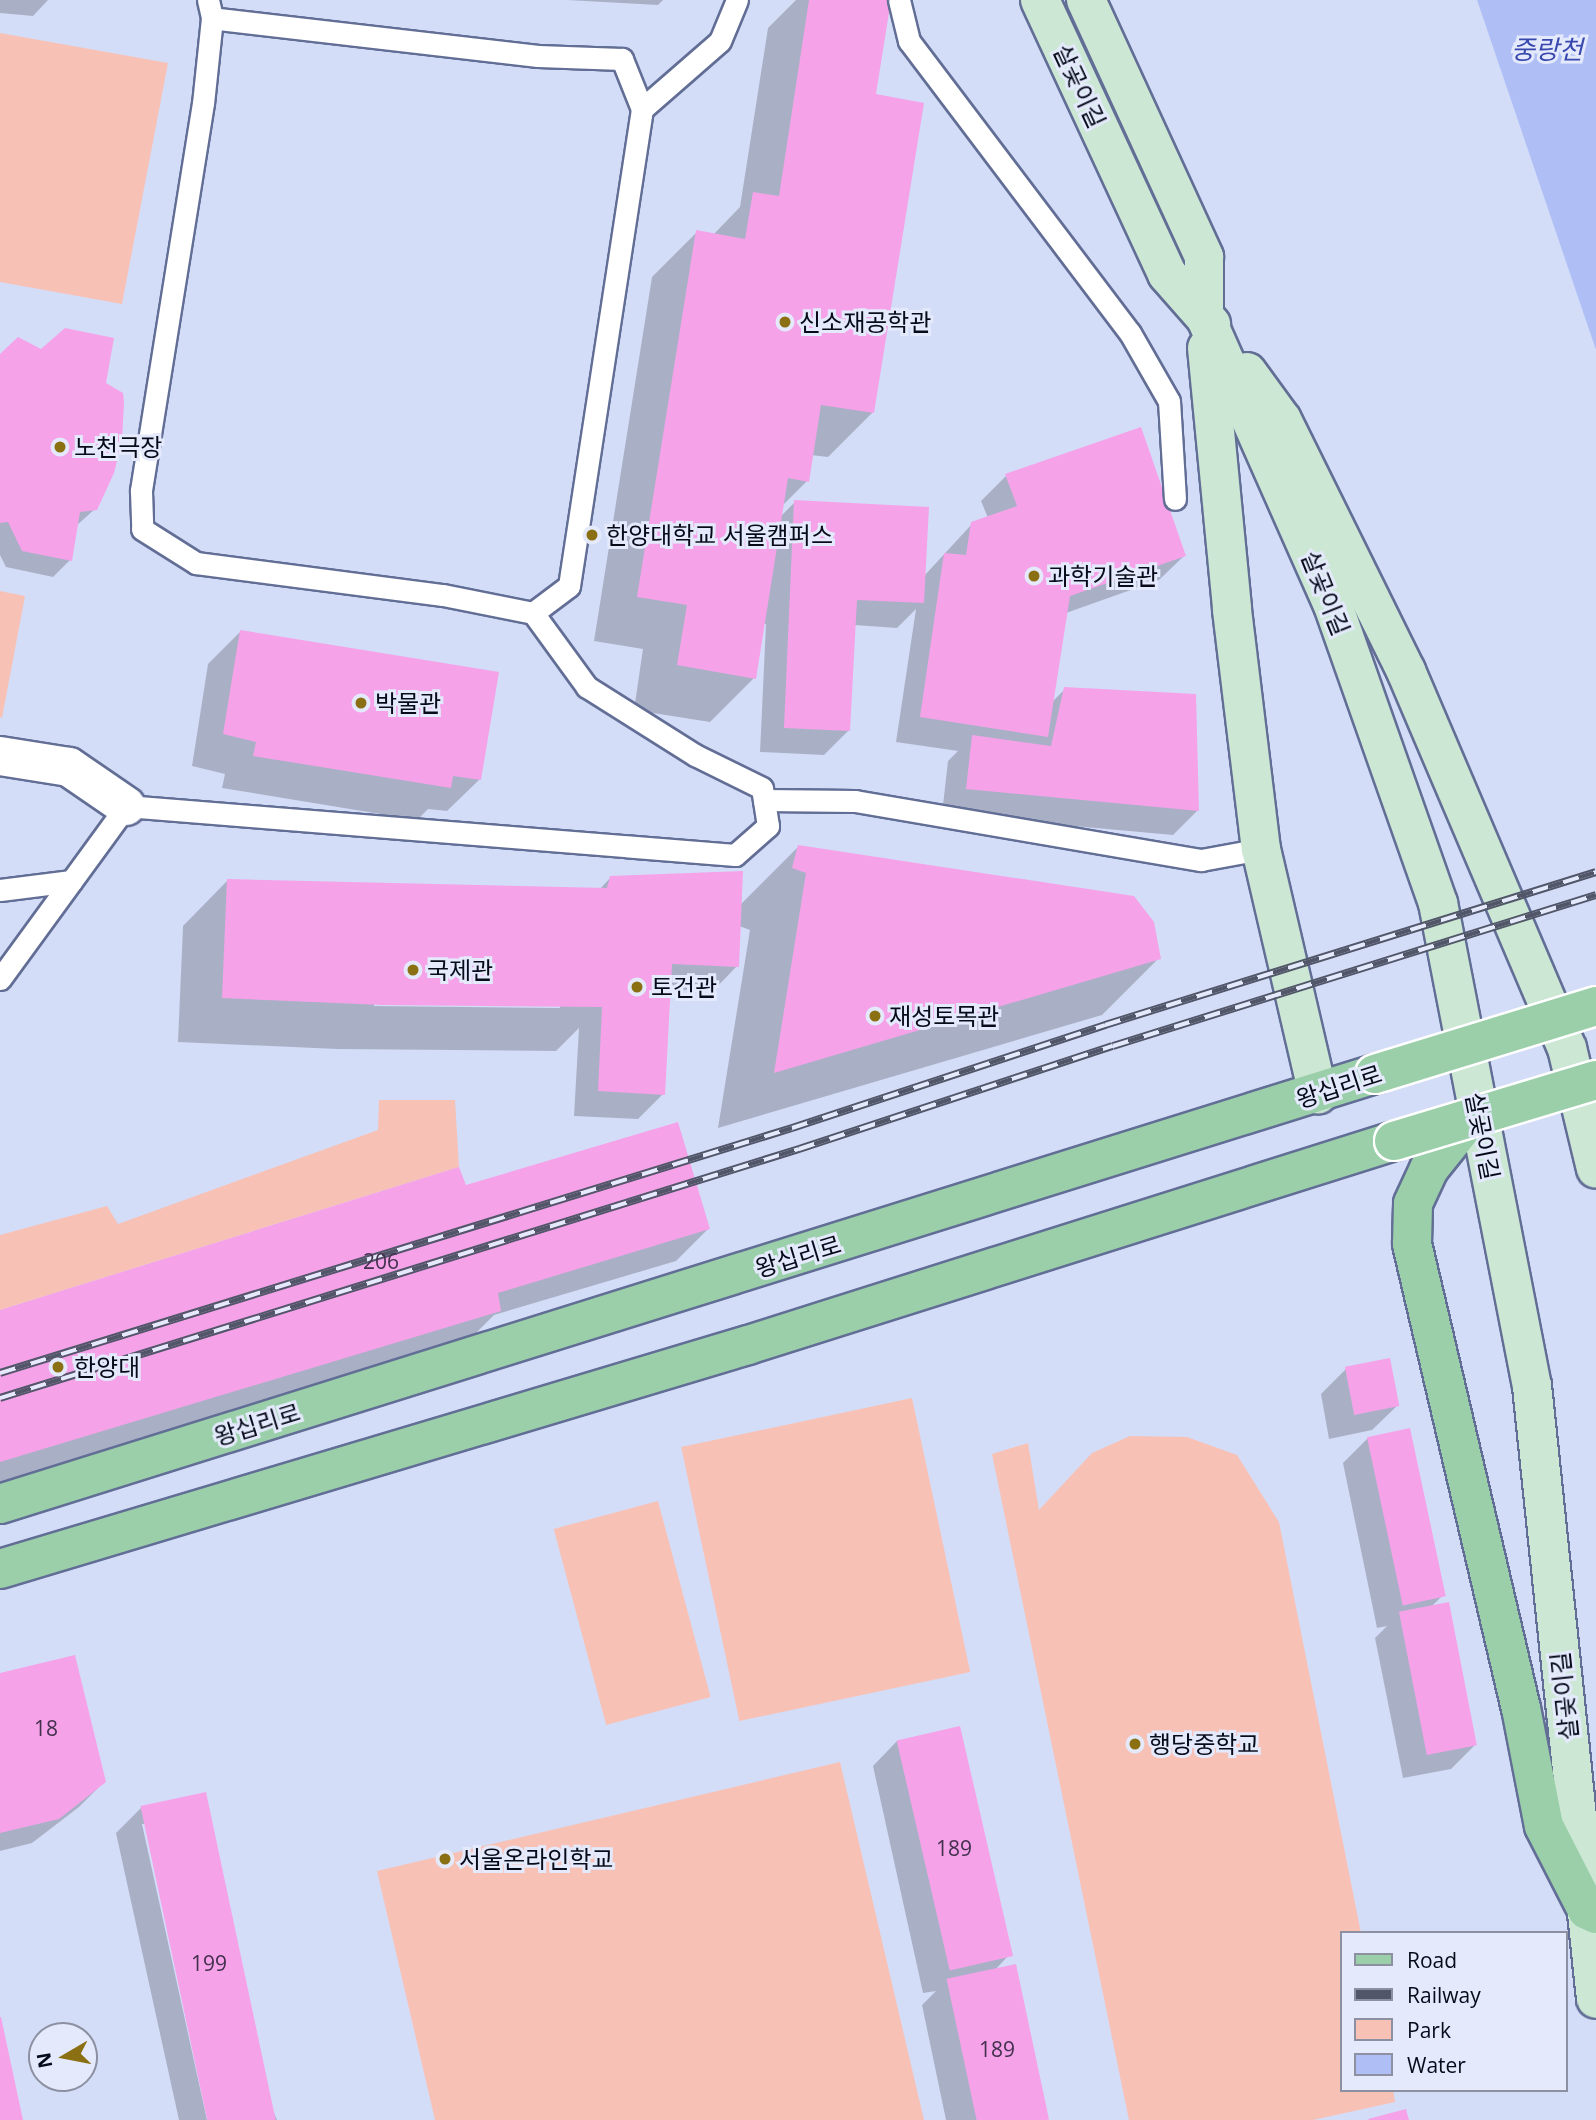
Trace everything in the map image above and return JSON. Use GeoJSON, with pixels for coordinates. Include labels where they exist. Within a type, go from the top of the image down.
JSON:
{"type":"FeatureCollection","features":[{"type":"Feature","properties":{"kind":"main road","name":"살곶이길"},"geometry":{"type":"LineString","coordinates":[[1040,0],[1167,274],[1204,314],[1282,420],[1406,671],[1567,1048],[1596,1169]]}},
{"type":"Feature","properties":{"kind":"main road","name":"살곶이길"},"geometry":{"type":"LineString","coordinates":[[1086,0],[1204,257],[1204,314],[1333,605],[1438,903],[1532,1386],[1591,1912],[1596,1999]]}},
{"type":"Feature","properties":{"kind":"main road"},"geometry":{"type":"LineString","coordinates":[[1204,314],[1231,610],[1261,849],[1318,1094]]}},
{"type":"Feature","properties":{"kind":"main road","name":"왕십리로"},"geometry":{"type":"LineString","coordinates":[[0,1504],[1596,1006]]}},
{"type":"Feature","properties":{"kind":"main road"},"geometry":{"type":"LineString","coordinates":[[0,1569],[748,1345],[1596,1080]]}},
{"type":"Feature","properties":{"kind":"main road"},"geometry":{"type":"LineString","coordinates":[[1469,1119],[1429,1169],[1413,1204],[1412,1244],[1521,1708],[1544,1826],[1591,1912]]}},
{"type":"Feature","properties":{"kind":"street"},"geometry":{"type":"LineString","coordinates":[[0,756],[69,767],[126,806]]}},
{"type":"Feature","properties":{"kind":"lane"},"geometry":{"type":"LineString","coordinates":[[642,109],[720,41],[737,0]]}},
{"type":"Feature","properties":{"kind":"lane"},"geometry":{"type":"LineString","coordinates":[[899,0],[909,41],[1130,333],[1169,401],[1175,499]]}},
{"type":"Feature","properties":{"kind":"lane"},"geometry":{"type":"LineString","coordinates":[[0,979],[126,806],[735,855],[768,826],[762,788],[695,755],[587,687],[533,613],[443,595],[196,563],[142,529],[141,491],[203,103],[210,9],[538,55],[622,59],[642,109],[569,586],[533,613]]}},
{"type":"Feature","properties":{"kind":"lane"},"geometry":{"type":"LineString","coordinates":[[764,800],[855,801],[1201,860],[1261,849]]}},
{"type":"Feature","properties":{"kind":"lane"},"geometry":{"type":"LineString","coordinates":[[0,890],[71,881]]}},
{"type":"Feature","properties":{"kind":"green space"},"geometry":{"type":"Polygon","coordinates":[[[0,33],[168,63],[122,304],[0,282],[0,33]]]}},
{"type":"Feature","properties":{"kind":"green space"},"geometry":{"type":"Polygon","coordinates":[[[0,591],[25,596],[2,718],[0,717],[0,591]]]}},
{"type":"Feature","properties":{"kind":"green space"},"geometry":{"type":"Polygon","coordinates":[[[379,1100],[455,1100],[459,1167],[0,1310],[0,1235],[107,1206],[118,1224],[378,1130],[379,1100]]]}},
{"type":"Feature","properties":{"kind":"green space"},"geometry":{"type":"Polygon","coordinates":[[[912,1398],[970,1672],[739,1721],[681,1447],[912,1398]]]}},
{"type":"Feature","properties":{"kind":"green space"},"geometry":{"type":"Polygon","coordinates":[[[1130,1436],[1187,1437],[1237,1455],[1279,1522],[1361,1931],[1340,1931],[1340,2092],[1393,2092],[1395,2102],[1313,2120],[1129,2120],[992,1454],[1028,1443],[1039,1510],[1092,1453],[1130,1436]]]}},
{"type":"Feature","properties":{"kind":"green space"},"geometry":{"type":"Polygon","coordinates":[[[658,1501],[711,1697],[606,1725],[554,1529],[658,1501]]]}},
{"type":"Feature","properties":{"kind":"green space"},"geometry":{"type":"Polygon","coordinates":[[[840,1762],[924,2120],[435,2120],[377,1871],[840,1762]]]}},
{"type":"Feature","properties":{"kind":"water","name":"중랑천"},"geometry":{"type":"Polygon","coordinates":[[[1477,0],[1596,0],[1596,350],[1477,0]]]}},
{"type":"Feature","properties":{"kind":"building","name":"신소재공학관"},"geometry":{"type":"Polygon","coordinates":[[[809,0],[891,0],[876,94],[924,103],[874,413],[821,405],[809,482],[788,478],[756,679],[677,665],[687,605],[637,597],[696,230],[745,239],[753,192],[779,196],[809,0]]]}},
{"type":"Feature","properties":{"kind":"building","name":"노천극장"},"geometry":{"type":"Polygon","coordinates":[[[65,328],[114,338],[106,383],[123,393],[124,402],[122,441],[114,473],[97,510],[80,512],[72,561],[22,551],[8,522],[0,523],[0,354],[18,337],[41,349],[65,328]]]}},
{"type":"Feature","properties":{"kind":"building","name":"과학기술관"},"geometry":{"type":"Polygon","coordinates":[[[1141,427],[1186,556],[1070,596],[1048,737],[920,717],[944,553],[966,555],[971,522],[1017,506],[1005,474],[1141,427]]]}},
{"type":"Feature","properties":{"kind":"building"},"geometry":{"type":"Polygon","coordinates":[[[794,500],[929,507],[924,603],[857,600],[850,731],[784,728],[794,500]]]}},
{"type":"Feature","properties":{"kind":"building","name":"박물관"},"geometry":{"type":"Polygon","coordinates":[[[240,630],[499,672],[481,780],[453,776],[451,788],[253,756],[256,742],[223,734],[240,630]]]}},
{"type":"Feature","properties":{"kind":"building"},"geometry":{"type":"Polygon","coordinates":[[[1064,687],[1196,694],[1199,811],[966,789],[972,735],[1051,746],[1064,687]]]}},
{"type":"Feature","properties":{"kind":"building","name":"재성토목관"},"geometry":{"type":"Polygon","coordinates":[[[798,845],[1134,896],[1154,922],[1161,959],[774,1073],[806,873],[792,868],[798,845]]]}},
{"type":"Feature","properties":{"kind":"building","name":"국제관"},"geometry":{"type":"Polygon","coordinates":[[[743,871],[739,967],[672,964],[665,1095],[598,1091],[602,1007],[383,1005],[222,998],[227,879],[607,888],[610,876],[743,871]]]}},
{"type":"Feature","properties":{"kind":"building"},"geometry":{"type":"Polygon","coordinates":[[[678,1122],[710,1229],[498,1293],[501,1311],[0,1462],[0,1310],[459,1167],[466,1185],[678,1122]]]}},
{"type":"Feature","properties":{"kind":"building"},"geometry":{"type":"Polygon","coordinates":[[[1390,1358],[1399,1406],[1354,1415],[1345,1367],[1390,1358]]]}},
{"type":"Feature","properties":{"kind":"building"},"geometry":{"type":"Polygon","coordinates":[[[1410,1428],[1446,1596],[1403,1605],[1367,1437],[1410,1428]]]}},
{"type":"Feature","properties":{"kind":"building"},"geometry":{"type":"Polygon","coordinates":[[[1449,1602],[1477,1745],[1427,1755],[1399,1612],[1449,1602]]]}},
{"type":"Feature","properties":{"kind":"building"},"geometry":{"type":"Polygon","coordinates":[[[75,1655],[106,1782],[59,1819],[0,1833],[0,1673],[75,1655]]]}},
{"type":"Feature","properties":{"kind":"building"},"geometry":{"type":"Polygon","coordinates":[[[960,1726],[1013,1956],[950,1971],[897,1741],[960,1726]]]}},
{"type":"Feature","properties":{"kind":"building"},"geometry":{"type":"Polygon","coordinates":[[[206,1792],[276,2120],[207,2120],[140,1806],[206,1792]]]}},
{"type":"Feature","properties":{"kind":"building"},"geometry":{"type":"Polygon","coordinates":[[[1016,1964],[1049,2120],[977,2120],[947,1979],[1016,1964]]]}},
{"type":"Feature","properties":{"kind":"building"},"geometry":{"type":"Polygon","coordinates":[[[1,2017],[23,2120],[0,2120],[1,2017]]]}},
{"type":"Feature","properties":{"kind":"building"},"geometry":{"type":"Polygon","coordinates":[[[1406,2109],[1409,2120],[1368,2119],[1406,2109]]]}},
{"type":"Feature","properties":{"kind":"railway"},"geometry":{"type":"LineString","coordinates":[[0,1373],[792,1128],[1105,1025],[1596,872]]}},
{"type":"Feature","properties":{"kind":"railway"},"geometry":{"type":"LineString","coordinates":[[0,1398],[799,1149],[1113,1046],[1596,895]]}},
{"type":"Feature","properties":{"kind":"place","name":"신소재공학관"},"geometry":{"type":"Point","coordinates":[785,322]}},
{"type":"Feature","properties":{"kind":"place","name":"노천극장"},"geometry":{"type":"Point","coordinates":[60,447]}},
{"type":"Feature","properties":{"kind":"place","name":"한양대학교 서울캠퍼스"},"geometry":{"type":"Point","coordinates":[592,535]}},
{"type":"Feature","properties":{"kind":"place","name":"과학기술관"},"geometry":{"type":"Point","coordinates":[1034,576]}},
{"type":"Feature","properties":{"kind":"place","name":"박물관"},"geometry":{"type":"Point","coordinates":[361,703]}},
{"type":"Feature","properties":{"kind":"place","name":"국제관"},"geometry":{"type":"Point","coordinates":[413,970]}},
{"type":"Feature","properties":{"kind":"place","name":"토건관"},"geometry":{"type":"Point","coordinates":[637,987]}},
{"type":"Feature","properties":{"kind":"place","name":"재성토목관"},"geometry":{"type":"Point","coordinates":[875,1016]}},
{"type":"Feature","properties":{"kind":"place","name":"한양대"},"geometry":{"type":"Point","coordinates":[58,1367]}},
{"type":"Feature","properties":{"kind":"place","name":"행당중학교"},"geometry":{"type":"Point","coordinates":[1135,1744]}},
{"type":"Feature","properties":{"kind":"place","name":"서울온라인학교"},"geometry":{"type":"Point","coordinates":[445,1859]}}]}
